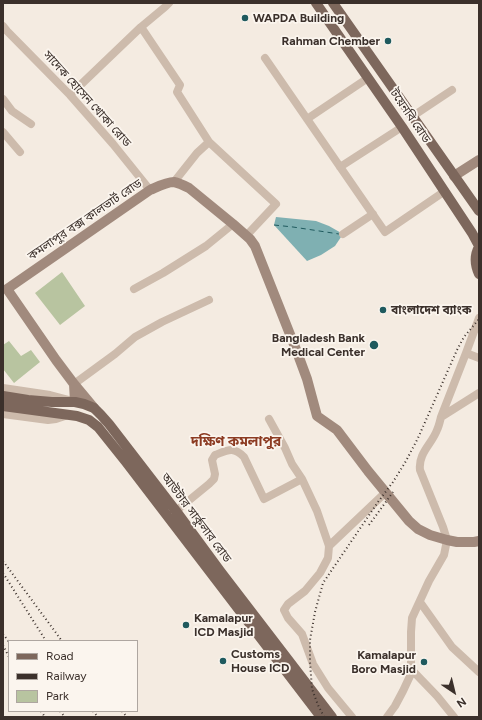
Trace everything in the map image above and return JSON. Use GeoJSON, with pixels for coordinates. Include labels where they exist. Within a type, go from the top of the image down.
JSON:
{"type":"FeatureCollection","features":[{"type":"Feature","properties":{"kind":"main road","name":"টয়েনবি রোড"},"geometry":{"type":"LineString","coordinates":[[316,3],[402,127],[478,241]]}},
{"type":"Feature","properties":{"kind":"main road","name":"টয়েনবি রোড"},"geometry":{"type":"LineString","coordinates":[[334,3],[479,211]]}},
{"type":"Feature","properties":{"kind":"main road"},"geometry":{"type":"LineString","coordinates":[[478,241],[475,259],[479,274]]}},
{"type":"Feature","properties":{"kind":"main road","name":"আউটার সার্কুলার রোড"},"geometry":{"type":"LineString","coordinates":[[3,396],[46,401],[75,402],[94,408],[109,424],[332,717]]}},
{"type":"Feature","properties":{"kind":"main road"},"geometry":{"type":"LineString","coordinates":[[68,414],[75,402]]}},
{"type":"Feature","properties":{"kind":"main road","name":"আউটার সার্কুলার রোড"},"geometry":{"type":"LineString","coordinates":[[3,406],[68,414],[89,420],[98,427],[321,717]]}},
{"type":"Feature","properties":{"kind":"street"},"geometry":{"type":"LineString","coordinates":[[70,95],[141,27],[169,3]]}},
{"type":"Feature","properties":{"kind":"street","name":"সাদেক হোসেন খোকা রোড"},"geometry":{"type":"LineString","coordinates":[[3,26],[70,95],[113,144],[150,190]]}},
{"type":"Feature","properties":{"kind":"street"},"geometry":{"type":"LineString","coordinates":[[141,27],[180,85],[177,92],[209,142],[276,204],[246,236]]}},
{"type":"Feature","properties":{"kind":"street"},"geometry":{"type":"LineString","coordinates":[[265,58],[386,232],[445,191]]}},
{"type":"Feature","properties":{"kind":"street"},"geometry":{"type":"LineString","coordinates":[[307,119],[368,78]]}},
{"type":"Feature","properties":{"kind":"street"},"geometry":{"type":"LineString","coordinates":[[413,116],[452,90]]}},
{"type":"Feature","properties":{"kind":"street"},"geometry":{"type":"LineString","coordinates":[[3,99],[12,111],[31,124]]}},
{"type":"Feature","properties":{"kind":"street"},"geometry":{"type":"LineString","coordinates":[[340,167],[402,127]]}},
{"type":"Feature","properties":{"kind":"street"},"geometry":{"type":"LineString","coordinates":[[3,132],[20,152]]}},
{"type":"Feature","properties":{"kind":"street"},"geometry":{"type":"LineString","coordinates":[[209,142],[197,153],[174,182],[189,188],[233,224],[250,239],[255,246],[298,352],[317,416],[337,430],[368,471],[409,521],[418,529],[430,535],[457,542],[479,541]]}},
{"type":"Feature","properties":{"kind":"street"},"geometry":{"type":"LineString","coordinates":[[454,176],[479,160]]}},
{"type":"Feature","properties":{"kind":"street","name":"কমলাপুর বক্স কালভার্ট রোড"},"geometry":{"type":"LineString","coordinates":[[74,384],[7,289],[150,190],[174,182]]}},
{"type":"Feature","properties":{"kind":"street"},"geometry":{"type":"LineString","coordinates":[[343,234],[373,214]]}},
{"type":"Feature","properties":{"kind":"street"},"geometry":{"type":"LineString","coordinates":[[134,289],[206,246],[233,224]]}},
{"type":"Feature","properties":{"kind":"street"},"geometry":{"type":"LineString","coordinates":[[74,384],[115,354],[135,337],[162,322],[209,300]]}},
{"type":"Feature","properties":{"kind":"street"},"geometry":{"type":"LineString","coordinates":[[387,717],[395,706],[410,676],[412,618],[429,581],[444,555],[447,540],[419,464],[437,430],[440,417],[479,318]]}},
{"type":"Feature","properties":{"kind":"street"},"geometry":{"type":"LineString","coordinates":[[466,352],[479,358]]}},
{"type":"Feature","properties":{"kind":"street"},"geometry":{"type":"LineString","coordinates":[[3,388],[50,395],[75,402],[74,384]]}},
{"type":"Feature","properties":{"kind":"street"},"geometry":{"type":"LineString","coordinates":[[74,384],[94,408]]}},
{"type":"Feature","properties":{"kind":"street"},"geometry":{"type":"LineString","coordinates":[[440,417],[479,393]]}},
{"type":"Feature","properties":{"kind":"street"},"geometry":{"type":"LineString","coordinates":[[3,414],[48,420],[56,419],[68,414]]}},
{"type":"Feature","properties":{"kind":"street"},"geometry":{"type":"LineString","coordinates":[[269,419],[286,448],[292,464],[302,479],[317,512],[328,546],[328,558],[320,573],[305,591],[288,604],[284,610],[288,618],[302,634],[313,664],[328,688],[352,717]]}},
{"type":"Feature","properties":{"kind":"street"},"geometry":{"type":"LineString","coordinates":[[176,511],[214,479],[215,474],[212,460],[215,455],[230,449],[239,451],[244,457],[264,499],[302,479]]}},
{"type":"Feature","properties":{"kind":"street"},"geometry":{"type":"LineString","coordinates":[[328,546],[386,492]]}},
{"type":"Feature","properties":{"kind":"street"},"geometry":{"type":"LineString","coordinates":[[420,602],[452,647],[479,672]]}},
{"type":"Feature","properties":{"kind":"street"},"geometry":{"type":"LineString","coordinates":[[411,669],[437,696],[454,717]]}},
{"type":"Feature","properties":{"kind":"green space"},"geometry":{"type":"Polygon","coordinates":[[[62,272],[85,306],[60,325],[35,293],[62,272]]]}},
{"type":"Feature","properties":{"kind":"green space"},"geometry":{"type":"Polygon","coordinates":[[[9,341],[21,356],[31,350],[40,362],[14,383],[3,369],[3,345],[9,341]]]}},
{"type":"Feature","properties":{"kind":"water"},"geometry":{"type":"Polygon","coordinates":[[[276,217],[316,221],[343,234],[335,246],[321,255],[307,261],[274,225],[276,217]]]}},
{"type":"Feature","properties":{"kind":"ferry route"},"geometry":{"type":"LineString","coordinates":[[274,225],[339,234]]}},
{"type":"Feature","properties":{"kind":"railway"},"geometry":{"type":"LineString","coordinates":[[324,717],[312,689],[310,662],[310,640],[315,612],[323,583],[406,461],[418,438],[457,350],[464,337],[479,319]]}},
{"type":"Feature","properties":{"kind":"railway"},"geometry":{"type":"LineString","coordinates":[[369,525],[393,492]]}},
{"type":"Feature","properties":{"kind":"railway"},"geometry":{"type":"LineString","coordinates":[[3,561],[61,640]]}},
{"type":"Feature","properties":{"kind":"railway"},"geometry":{"type":"LineString","coordinates":[[3,573],[45,640]]}},
{"type":"Feature","properties":{"kind":"railway"},"geometry":{"type":"LineString","coordinates":[[3,634],[8,641]]}},
{"type":"Feature","properties":{"kind":"railway"},"geometry":{"type":"LineString","coordinates":[[3,645],[8,655]]}},
{"type":"Feature","properties":{"kind":"railway"},"geometry":{"type":"LineString","coordinates":[[42,712],[45,717]]}},
{"type":"Feature","properties":{"kind":"railway"},"geometry":{"type":"LineString","coordinates":[[61,712],[65,717]]}},
{"type":"Feature","properties":{"kind":"railway"},"geometry":{"type":"LineString","coordinates":[[94,712],[98,717]]}},
{"type":"Feature","properties":{"kind":"railway"},"geometry":{"type":"LineString","coordinates":[[123,712],[127,717]]}},
{"type":"Feature","properties":{"kind":"place","name":"WAPDA Building"},"geometry":{"type":"Point","coordinates":[245,18]}},
{"type":"Feature","properties":{"kind":"place","name":"Rahman Chember"},"geometry":{"type":"Point","coordinates":[388,41]}},
{"type":"Feature","properties":{"kind":"place","name":"বাংলাদেশ ব্যাংক"},"geometry":{"type":"Point","coordinates":[383,310]}},
{"type":"Feature","properties":{"kind":"place","name":"Bangladesh Bank Medical Center"},"geometry":{"type":"Point","coordinates":[374,345]}},
{"type":"Feature","properties":{"kind":"place","name":"Kamalapur ICD Masjid"},"geometry":{"type":"Point","coordinates":[186,625]}},
{"type":"Feature","properties":{"kind":"place","name":"Customs House ICD"},"geometry":{"type":"Point","coordinates":[223,661]}},
{"type":"Feature","properties":{"kind":"place","name":"Kamalapur Boro Masjid"},"geometry":{"type":"Point","coordinates":[424,662]}},
{"type":"Feature","properties":{"kind":"district","name":"দক্ষিণ কমলাপুর"},"geometry":{"type":"Point","coordinates":[236,442]}}]}
